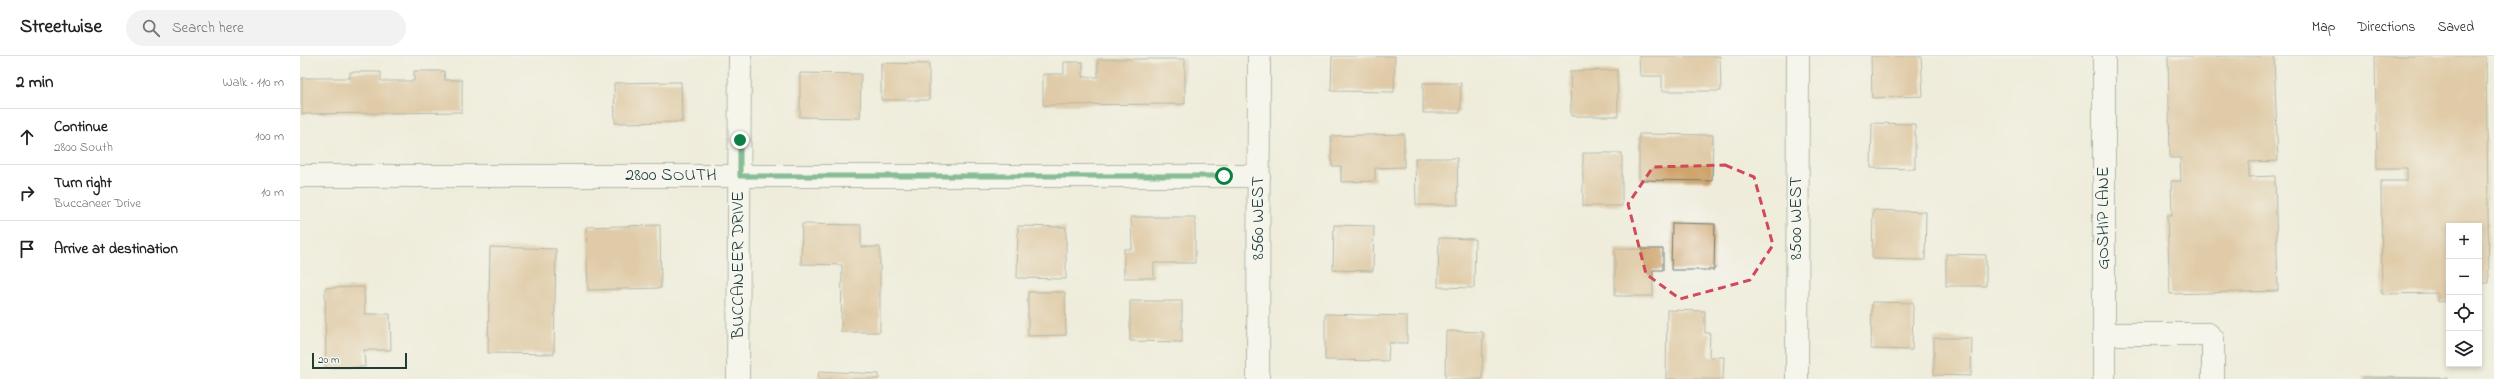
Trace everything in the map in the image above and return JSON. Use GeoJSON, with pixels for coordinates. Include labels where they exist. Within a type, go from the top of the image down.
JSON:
{"type":"FeatureCollection","features":[{"type":"Feature","properties":{"kind":"street","name":"BUCCANEER DRIVE"},"geometry":{"type":"LineString","coordinates":[[738,379],[740,56]]}},
{"type":"Feature","properties":{"kind":"street","name":"8560 WEST"},"geometry":{"type":"LineString","coordinates":[[1258,379],[1259,56]]}},
{"type":"Feature","properties":{"kind":"street","name":"8500 WEST"},"geometry":{"type":"LineString","coordinates":[[1797,379],[1798,56]]}},
{"type":"Feature","properties":{"kind":"street","name":"GOSHIP LANE"},"geometry":{"type":"LineString","coordinates":[[2104,56],[2104,379]]}},
{"type":"Feature","properties":{"kind":"street","name":"2800 SOUTH"},"geometry":{"type":"LineString","coordinates":[[300,176],[1259,176]]}},
{"type":"Feature","properties":{"kind":"street"},"geometry":{"type":"LineString","coordinates":[[2104,334],[2208,334],[2213,339],[2213,379]]}},
{"type":"Feature","properties":{"kind":"highlighted area"},"geometry":{"type":"Polygon","coordinates":[[[1725,165],[1754,177],[1773,245],[1750,280],[1680,299],[1646,274],[1628,204],[1653,167],[1725,165]]]}},
{"type":"Feature","properties":{"kind":"building"},"geometry":{"type":"Polygon","coordinates":[[[1332,56],[1395,56],[1394,92],[1331,91],[1332,56]]]}},
{"type":"Feature","properties":{"kind":"building"},"geometry":{"type":"Polygon","coordinates":[[[1639,56],[1720,56],[1721,91],[1662,91],[1662,76],[1640,76],[1639,56]]]}},
{"type":"Feature","properties":{"kind":"building"},"geometry":{"type":"Polygon","coordinates":[[[1871,56],[1921,56],[1923,96],[1872,98],[1871,56]]]}},
{"type":"Feature","properties":{"kind":"building"},"geometry":{"type":"Polygon","coordinates":[[[2168,56],[2274,56],[2278,161],[2249,162],[2249,177],[2275,176],[2278,291],[2170,294],[2167,215],[2172,215],[2171,181],[2181,181],[2180,158],[2170,158],[2168,56]]]}},
{"type":"Feature","properties":{"kind":"building"},"geometry":{"type":"Polygon","coordinates":[[[2375,56],[2486,56],[2489,283],[2482,283],[2482,223],[2446,223],[2446,301],[2438,302],[2438,293],[2382,294],[2381,181],[2407,181],[2407,168],[2377,168],[2375,56]]]}},
{"type":"Feature","properties":{"kind":"building"},"geometry":{"type":"Polygon","coordinates":[[[1098,59],[1185,59],[1185,104],[1043,105],[1043,74],[1064,74],[1064,62],[1083,62],[1083,77],[1098,77],[1098,59]]]}},
{"type":"Feature","properties":{"kind":"building"},"geometry":{"type":"Polygon","coordinates":[[[881,63],[929,64],[929,100],[881,100],[881,63]]]}},
{"type":"Feature","properties":{"kind":"building"},"geometry":{"type":"Polygon","coordinates":[[[1617,70],[1618,116],[1571,116],[1570,71],[1617,70]]]}},
{"type":"Feature","properties":{"kind":"building"},"geometry":{"type":"Polygon","coordinates":[[[414,71],[444,71],[445,80],[462,80],[462,112],[302,114],[302,78],[350,78],[350,72],[381,72],[381,81],[414,81],[414,71]]]}},
{"type":"Feature","properties":{"kind":"building"},"geometry":{"type":"Polygon","coordinates":[[[800,73],[861,74],[860,118],[800,117],[800,73]]]}},
{"type":"Feature","properties":{"kind":"building"},"geometry":{"type":"Polygon","coordinates":[[[681,82],[682,122],[615,123],[614,83],[681,82]]]}},
{"type":"Feature","properties":{"kind":"building"},"geometry":{"type":"Polygon","coordinates":[[[1423,83],[1461,83],[1460,113],[1423,113],[1423,83]]]}},
{"type":"Feature","properties":{"kind":"building"},"geometry":{"type":"Polygon","coordinates":[[[1872,123],[1915,124],[1915,169],[1871,168],[1872,123]]]}},
{"type":"Feature","properties":{"kind":"building"},"geometry":{"type":"Polygon","coordinates":[[[1404,134],[1404,167],[1375,168],[1375,181],[1341,182],[1341,166],[1332,166],[1331,136],[1404,134]]]}},
{"type":"Feature","properties":{"kind":"building"},"geometry":{"type":"Polygon","coordinates":[[[1639,134],[1713,135],[1712,181],[1639,180],[1639,134]]]}},
{"type":"Feature","properties":{"kind":"building"},"geometry":{"type":"Polygon","coordinates":[[[1583,153],[1622,153],[1622,206],[1583,206],[1583,153]]]}},
{"type":"Feature","properties":{"kind":"building"},"geometry":{"type":"Polygon","coordinates":[[[1415,158],[1457,158],[1458,205],[1416,205],[1415,158]]]}},
{"type":"Feature","properties":{"kind":"building"},"geometry":{"type":"Polygon","coordinates":[[[1873,210],[1926,212],[1925,260],[1872,259],[1873,210]]]}},
{"type":"Feature","properties":{"kind":"building"},"geometry":{"type":"Polygon","coordinates":[[[1131,217],[1195,217],[1195,263],[1154,263],[1154,278],[1124,278],[1124,249],[1132,249],[1131,217]]]}},
{"type":"Feature","properties":{"kind":"building"},"geometry":{"type":"Polygon","coordinates":[[[1672,223],[1715,224],[1714,270],[1671,270],[1672,223]]]}},
{"type":"Feature","properties":{"kind":"building"},"geometry":{"type":"Polygon","coordinates":[[[802,224],[861,225],[861,247],[880,247],[880,332],[841,332],[842,265],[801,264],[802,224]]]}},
{"type":"Feature","properties":{"kind":"building"},"geometry":{"type":"Polygon","coordinates":[[[660,225],[661,288],[588,290],[586,227],[660,225]]]}},
{"type":"Feature","properties":{"kind":"building"},"geometry":{"type":"Polygon","coordinates":[[[1334,225],[1374,226],[1373,271],[1333,270],[1334,225]]]}},
{"type":"Feature","properties":{"kind":"building"},"geometry":{"type":"Polygon","coordinates":[[[1018,226],[1066,227],[1066,279],[1017,278],[1018,226]]]}},
{"type":"Feature","properties":{"kind":"building"},"geometry":{"type":"Polygon","coordinates":[[[1439,238],[1475,239],[1474,288],[1438,287],[1439,238]]]}},
{"type":"Feature","properties":{"kind":"building"},"geometry":{"type":"Polygon","coordinates":[[[490,247],[556,249],[554,354],[488,353],[490,247]]]}},
{"type":"Feature","properties":{"kind":"building"},"geometry":{"type":"Polygon","coordinates":[[[1615,249],[1663,249],[1663,270],[1653,270],[1653,296],[1615,296],[1615,249]]]}},
{"type":"Feature","properties":{"kind":"building"},"geometry":{"type":"Polygon","coordinates":[[[1946,254],[1986,255],[1986,286],[1946,286],[1946,254]]]}},
{"type":"Feature","properties":{"kind":"building"},"geometry":{"type":"Polygon","coordinates":[[[364,287],[365,314],[390,314],[391,350],[364,350],[365,367],[326,368],[325,288],[364,287]]]}},
{"type":"Feature","properties":{"kind":"building"},"geometry":{"type":"Polygon","coordinates":[[[1028,292],[1065,292],[1066,335],[1028,336],[1028,292]]]}},
{"type":"Feature","properties":{"kind":"building"},"geometry":{"type":"Polygon","coordinates":[[[1130,301],[1182,301],[1182,342],[1130,341],[1130,301]]]}},
{"type":"Feature","properties":{"kind":"building"},"geometry":{"type":"Polygon","coordinates":[[[1872,302],[1913,303],[1912,350],[1871,349],[1872,302]]]}},
{"type":"Feature","properties":{"kind":"building"},"geometry":{"type":"Polygon","coordinates":[[[1667,310],[1705,311],[1705,333],[1710,333],[1709,357],[1724,357],[1723,379],[1666,379],[1667,310]]]}},
{"type":"Feature","properties":{"kind":"building"},"geometry":{"type":"Polygon","coordinates":[[[1325,314],[1407,316],[1407,343],[1389,343],[1388,361],[1325,360],[1325,314]]]}},
{"type":"Feature","properties":{"kind":"building"},"geometry":{"type":"Polygon","coordinates":[[[1446,331],[1483,332],[1482,379],[1445,379],[1446,331]]]}},
{"type":"Feature","properties":{"kind":"building"},"geometry":{"type":"Polygon","coordinates":[[[1934,338],[1972,338],[1971,376],[1934,375],[1934,338]]]}},
{"type":"Feature","properties":{"kind":"building"},"geometry":{"type":"Polygon","coordinates":[[[819,371],[879,374],[879,379],[818,379],[819,371]]]}},
{"type":"Feature","properties":{"kind":"building"},"geometry":{"type":"Polygon","coordinates":[[[2362,377],[2448,378],[2448,379],[2362,379],[2362,377]]]}},
{"type":"Feature","properties":{"kind":"route"},"geometry":{"type":"LineString","coordinates":[[740,140],[740,176],[1224,176]]}}]}
